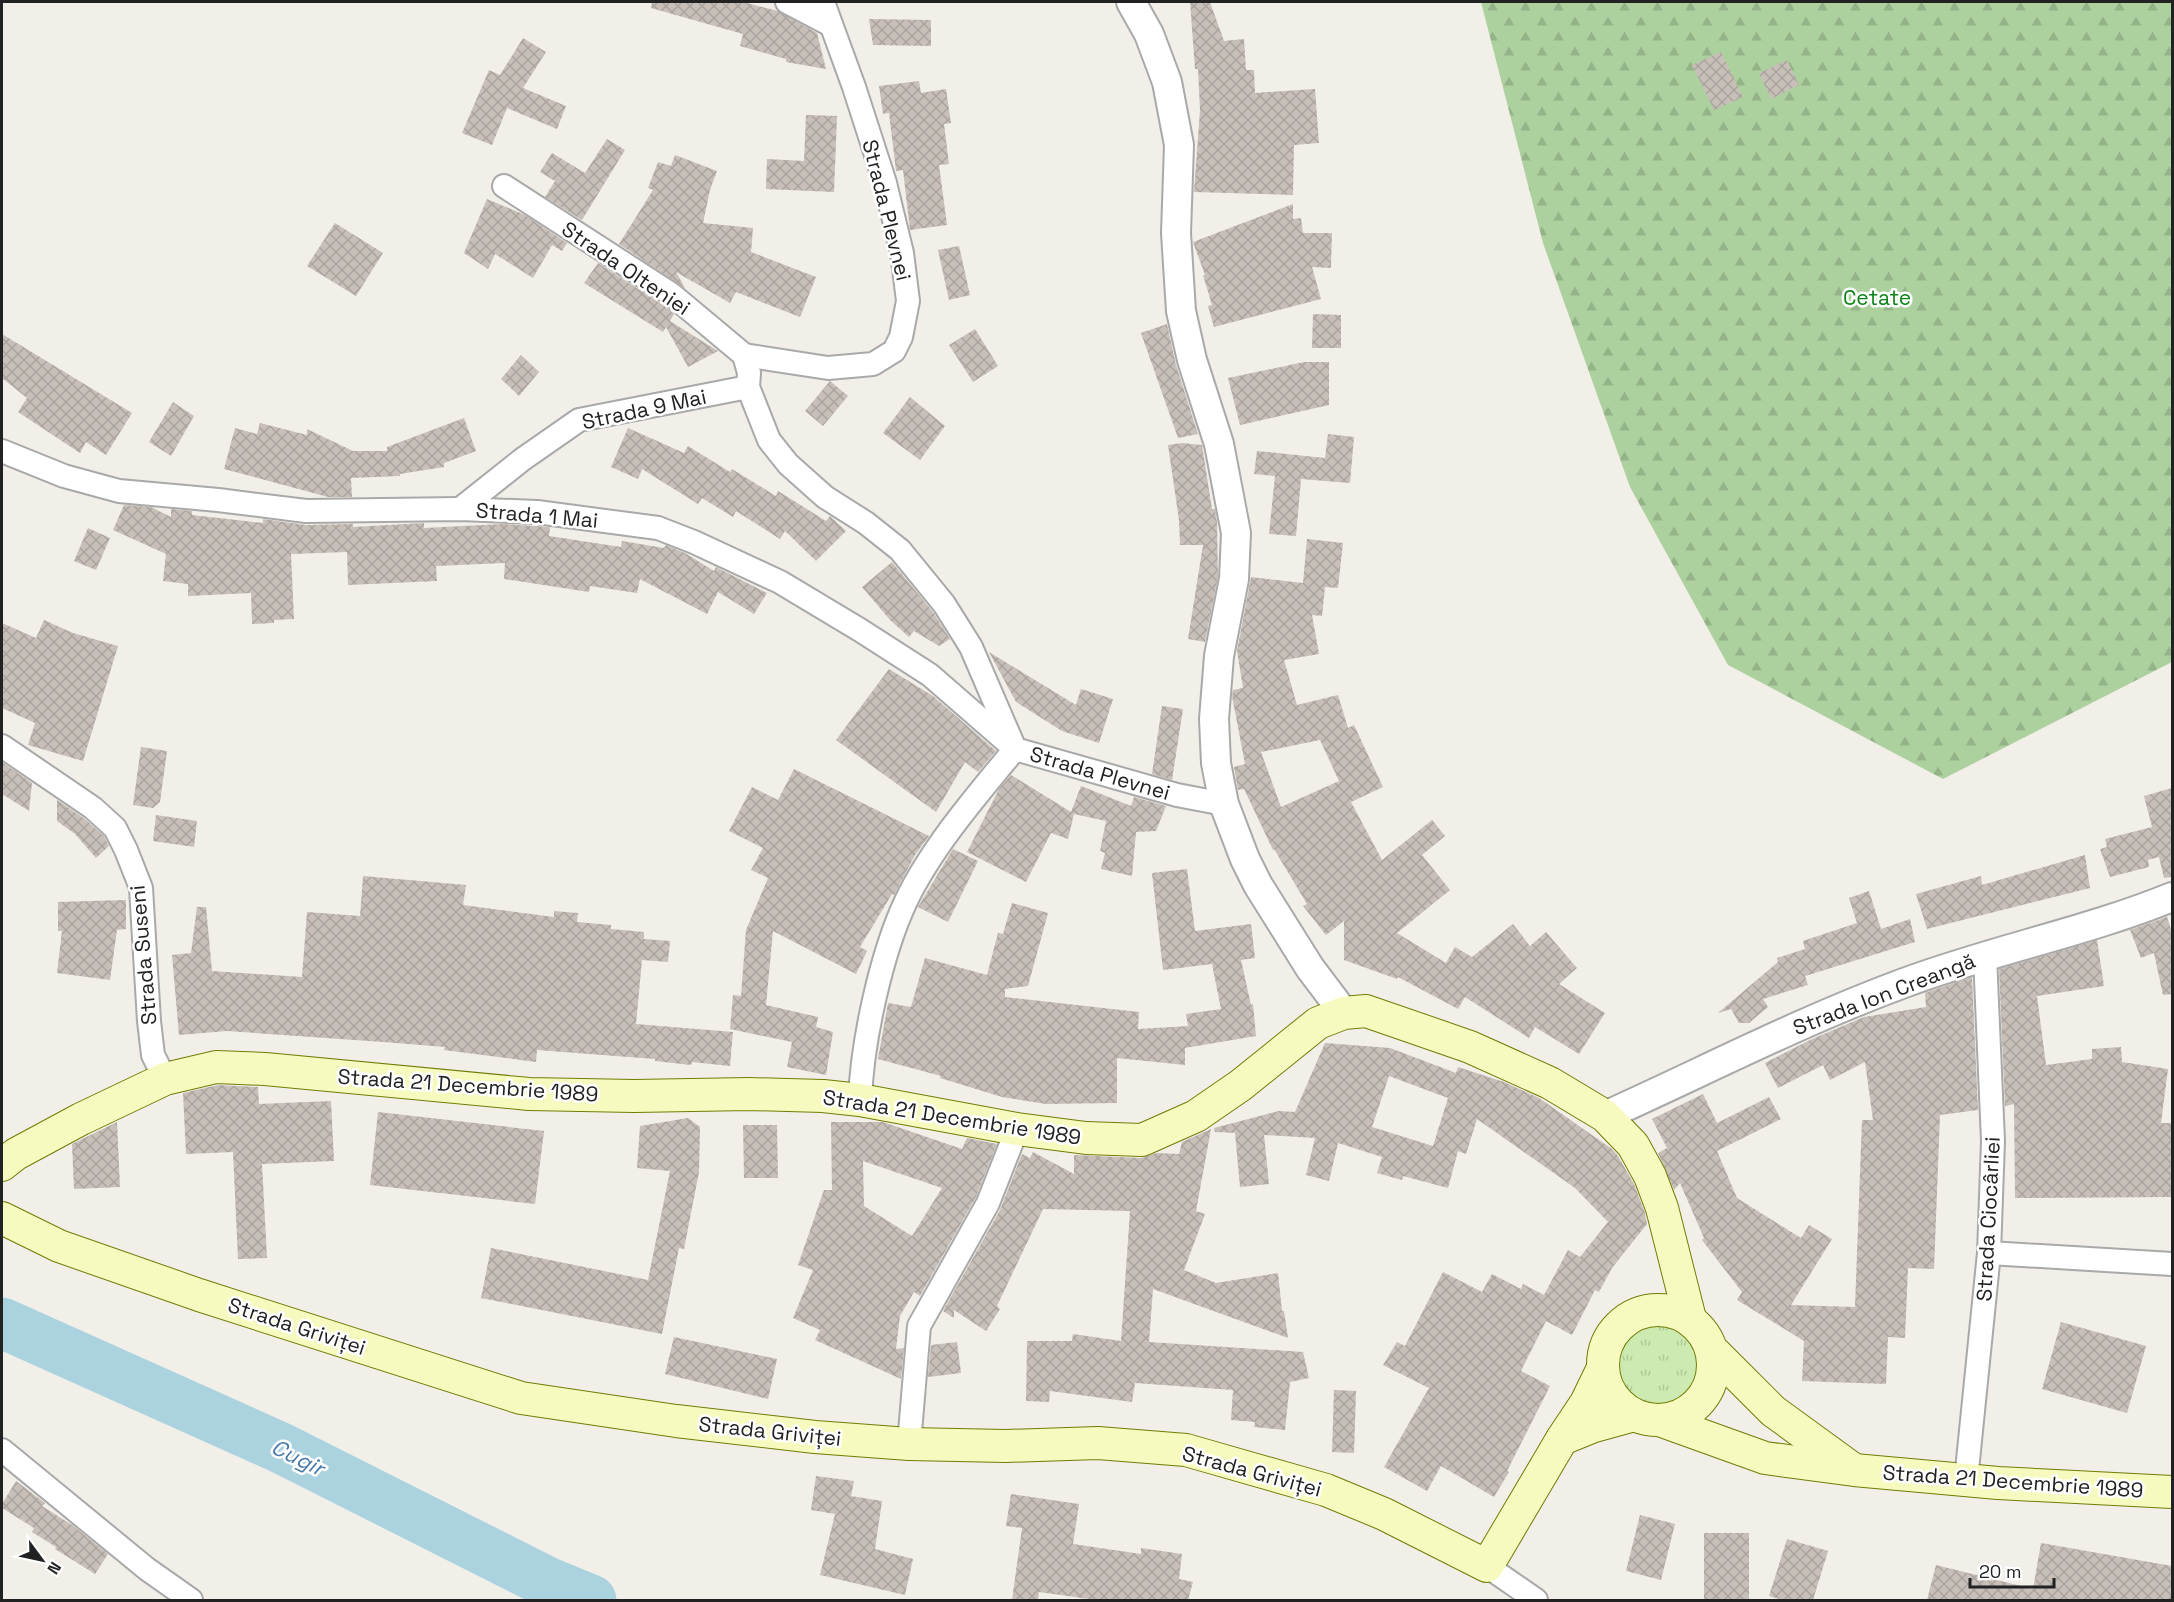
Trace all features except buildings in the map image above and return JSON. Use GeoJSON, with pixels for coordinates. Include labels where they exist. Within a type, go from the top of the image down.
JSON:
{"type":"FeatureCollection","features":[{"type":"Feature","properties":{"kind":"main road","name":"Strada 21 Decembrie 1989"},"geometry":{"type":"LineString","coordinates":[[2,1165],[16,1154],[81,1119],[165,1079],[216,1067],[265,1069],[529,1094],[823,1096],[860,1100],[1017,1129],[1086,1138],[1142,1140],[1196,1116],[1241,1084],[1318,1023],[1344,1013],[1366,1011],[1470,1047],[1550,1083],[1605,1116],[1633,1145],[1650,1176],[1662,1208],[1690,1319]]}},
{"type":"Feature","properties":{"kind":"main road","name":"Strada Griviței"},"geometry":{"type":"LineString","coordinates":[[2,1218],[59,1246],[199,1295],[521,1398],[676,1421],[815,1437],[909,1444],[1006,1446],[1098,1443],[1186,1450],[1326,1490],[1384,1514],[1487,1566]]}},
{"type":"Feature","properties":{"kind":"main road"},"geometry":{"type":"LineString","coordinates":[[1487,1566],[1562,1439],[1586,1403],[1602,1370],[1604,1352],[1611,1336],[1623,1323],[1638,1313],[1656,1310],[1673,1312],[1690,1319],[1703,1332],[1711,1349],[1713,1365],[1711,1382],[1704,1397],[1693,1408],[1678,1417],[1648,1418],[1594,1426],[1562,1439]]}},
{"type":"Feature","properties":{"kind":"main road","name":"Strada 21 Decembrie 1989"},"geometry":{"type":"LineString","coordinates":[[1711,1349],[1773,1411],[1854,1470]]}},
{"type":"Feature","properties":{"kind":"main road"},"geometry":{"type":"LineString","coordinates":[[1602,1370],[1612,1397],[1622,1408],[1648,1418]]}},
{"type":"Feature","properties":{"kind":"main road","name":"Strada 21 Decembrie 1989"},"geometry":{"type":"LineString","coordinates":[[1648,1418],[1765,1458],[1854,1470],[1966,1480],[2172,1492]]}},
{"type":"Feature","properties":{"kind":"street"},"geometry":{"type":"LineString","coordinates":[[787,2],[831,25]]}},
{"type":"Feature","properties":{"kind":"street","name":"Strada Plevnei"},"geometry":{"type":"LineString","coordinates":[[823,2],[885,183],[902,253],[908,301],[901,337],[894,351],[873,364],[828,368],[744,355],[749,373],[748,387],[769,440],[788,464],[825,497],[866,523],[900,550],[944,604],[971,647],[1015,749],[1177,795],[1224,804]]}},
{"type":"Feature","properties":{"kind":"street"},"geometry":{"type":"LineString","coordinates":[[1131,2],[1149,34],[1167,82],[1179,145],[1176,233],[1181,311],[1192,360],[1219,444],[1236,533],[1234,579],[1219,656],[1214,719],[1216,763],[1224,804],[1245,859],[1258,885],[1310,968],[1344,1013]]}},
{"type":"Feature","properties":{"kind":"street","name":"Strada Olteniei"},"geometry":{"type":"LineString","coordinates":[[504,186],[671,294],[744,355]]}},
{"type":"Feature","properties":{"kind":"street","name":"Strada 9 Mai"},"geometry":{"type":"LineString","coordinates":[[460,509],[523,459],[579,420],[748,387]]}},
{"type":"Feature","properties":{"kind":"street","name":"Strada 1 Mai"},"geometry":{"type":"LineString","coordinates":[[2,451],[64,476],[119,492],[218,500],[306,511],[460,509],[537,512],[658,528],[780,582],[930,675],[1015,749]]}},
{"type":"Feature","properties":{"kind":"street","name":"Strada Suseni"},"geometry":{"type":"LineString","coordinates":[[2,746],[93,808],[114,828],[126,850],[141,888],[150,1032],[153,1055],[165,1079]]}},
{"type":"Feature","properties":{"kind":"street"},"geometry":{"type":"LineString","coordinates":[[860,1100],[861,1071],[886,952],[906,901],[935,853],[1015,749]]}},
{"type":"Feature","properties":{"kind":"street","name":"Strada Ion Creangă"},"geometry":{"type":"LineString","coordinates":[[1605,1116],[1827,1012],[1906,982],[1985,956],[2113,919],[2172,897]]}},
{"type":"Feature","properties":{"kind":"street","name":"Strada Ciocârliei"},"geometry":{"type":"LineString","coordinates":[[1966,1480],[1989,1253],[1993,1141],[1985,956]]}},
{"type":"Feature","properties":{"kind":"street"},"geometry":{"type":"LineString","coordinates":[[909,1444],[919,1326],[988,1203],[1017,1129]]}},
{"type":"Feature","properties":{"kind":"street"},"geometry":{"type":"LineString","coordinates":[[1989,1253],[2172,1264]]}},
{"type":"Feature","properties":{"kind":"street"},"geometry":{"type":"LineString","coordinates":[[2,1450],[138,1562],[191,1600]]}},
{"type":"Feature","properties":{"kind":"street","name":"Strada Griviței"},"geometry":{"type":"LineString","coordinates":[[1487,1566],[1536,1600]]}},
{"type":"Feature","properties":{"kind":"green space","name":"Cetate"},"geometry":{"type":"Polygon","coordinates":[[[1481,2],[2172,2],[2172,662],[1943,779],[1728,665],[1630,487],[1543,243],[1481,2]]]}},
{"type":"Feature","properties":{"kind":"green space"},"geometry":{"type":"Polygon","coordinates":[[[1660,1323],[1677,1326],[1691,1335],[1700,1349],[1703,1366],[1700,1383],[1691,1397],[1677,1406],[1660,1409],[1643,1406],[1629,1397],[1620,1383],[1617,1366],[1620,1349],[1629,1335],[1643,1326],[1660,1323]]]}},
{"type":"Feature","properties":{"kind":"waterway","name":"Cugir"},"geometry":{"type":"LineString","coordinates":[[2,1323],[281,1448],[547,1582],[591,1600]]}}]}
